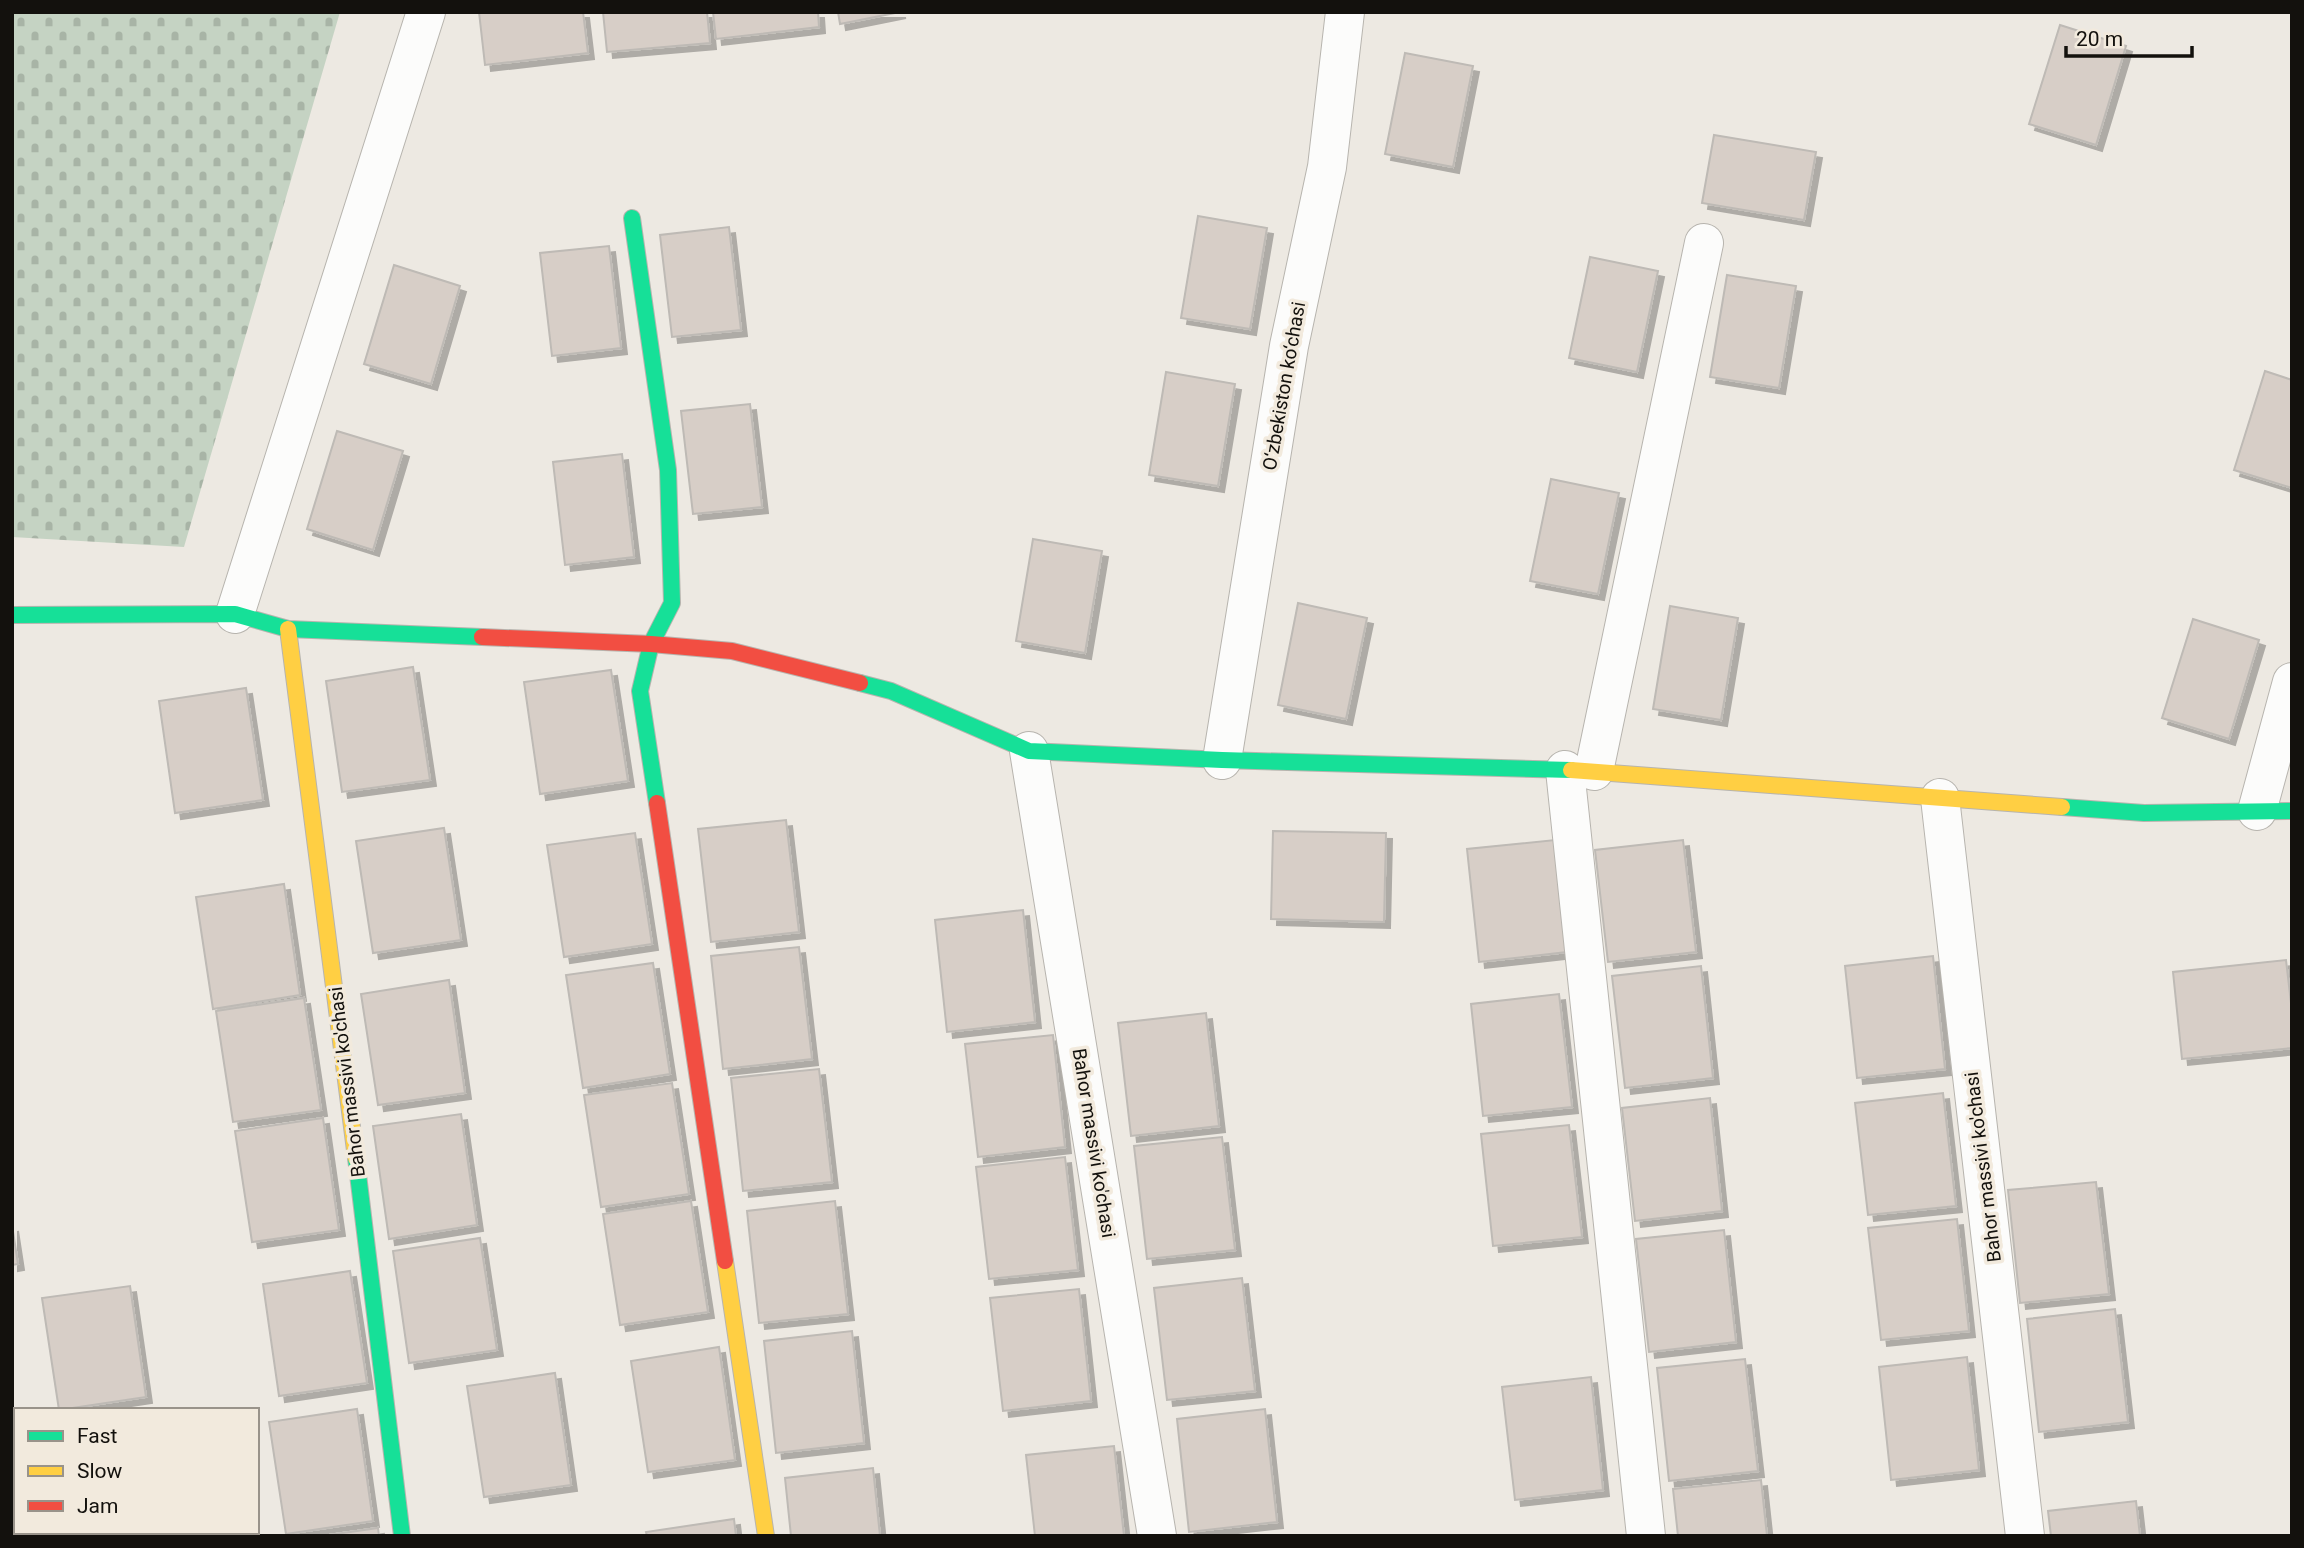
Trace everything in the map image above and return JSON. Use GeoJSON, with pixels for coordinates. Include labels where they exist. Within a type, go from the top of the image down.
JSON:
{"type":"FeatureCollection","features":[{"type":"Feature","properties":{"kind":"street"},"geometry":{"type":"LineString","coordinates":[[234,614],[426,12]]}},
{"type":"Feature","properties":{"kind":"street","name":"O‘zbekiston ko‘chasi"},"geometry":{"type":"LineString","coordinates":[[1222,760],[1289,346],[1327,167],[1345,12]]}},
{"type":"Feature","properties":{"kind":"street"},"geometry":{"type":"LineString","coordinates":[[632,218],[668,470],[672,603],[651,644],[640,691],[766,1536]]}},
{"type":"Feature","properties":{"kind":"street"},"geometry":{"type":"LineString","coordinates":[[1646,1536],[1579,771],[1704,243]]}},
{"type":"Feature","properties":{"kind":"street"},"geometry":{"type":"LineString","coordinates":[[12,615],[234,614],[288,629],[651,644],[732,651],[891,691],[1029,751],[1579,771],[2144,813],[2275,811],[2292,682]]}},
{"type":"Feature","properties":{"kind":"street","name":"Bahor massivi ko'chasi"},"geometry":{"type":"LineString","coordinates":[[288,629],[402,1536]]}},
{"type":"Feature","properties":{"kind":"street","name":"Bahor massivi ko'chasi"},"geometry":{"type":"LineString","coordinates":[[1029,751],[1157,1536]]}},
{"type":"Feature","properties":{"kind":"street","name":"Bahor massivi ko'chasi"},"geometry":{"type":"LineString","coordinates":[[1940,798],[2025,1536]]}},
{"type":"Feature","properties":{"kind":"green space"},"geometry":{"type":"Polygon","coordinates":[[[12,12],[340,12],[184,547],[12,537],[12,12]]]}},
{"type":"Feature","properties":{"kind":"building"},"geometry":{"type":"Polygon","coordinates":[[[479,12],[583,12],[588,53],[485,65],[479,12]]]}},
{"type":"Feature","properties":{"kind":"building"},"geometry":{"type":"Polygon","coordinates":[[[603,12],[707,12],[710,43],[607,52],[603,12]]]}},
{"type":"Feature","properties":{"kind":"building"},"geometry":{"type":"Polygon","coordinates":[[[713,12],[818,12],[819,27],[716,39],[713,12]]]}},
{"type":"Feature","properties":{"kind":"building"},"geometry":{"type":"Polygon","coordinates":[[[838,12],[900,12],[840,24],[838,12]]]}},
{"type":"Feature","properties":{"kind":"building"},"geometry":{"type":"Polygon","coordinates":[[[2060,25],[2126,46],[2096,145],[2029,124],[2060,25]]]}},
{"type":"Feature","properties":{"kind":"building"},"geometry":{"type":"Polygon","coordinates":[[[1405,53],[1473,66],[1453,167],[1385,154],[1405,53]]]}},
{"type":"Feature","properties":{"kind":"building"},"geometry":{"type":"Polygon","coordinates":[[[1714,135],[1816,152],[1804,220],[1702,203],[1714,135]]]}},
{"type":"Feature","properties":{"kind":"building"},"geometry":{"type":"Polygon","coordinates":[[[1198,216],[1267,228],[1250,329],[1181,318],[1198,216]]]}},
{"type":"Feature","properties":{"kind":"building"},"geometry":{"type":"Polygon","coordinates":[[[729,227],[741,330],[672,337],[660,235],[729,227]]]}},
{"type":"Feature","properties":{"kind":"building"},"geometry":{"type":"Polygon","coordinates":[[[609,246],[621,348],[552,356],[540,253],[609,246]]]}},
{"type":"Feature","properties":{"kind":"building"},"geometry":{"type":"Polygon","coordinates":[[[1590,257],[1658,271],[1637,372],[1569,358],[1590,257]]]}},
{"type":"Feature","properties":{"kind":"building"},"geometry":{"type":"Polygon","coordinates":[[[394,265],[460,286],[431,384],[364,364],[394,265]]]}},
{"type":"Feature","properties":{"kind":"building"},"geometry":{"type":"Polygon","coordinates":[[[1727,275],[1796,286],[1779,388],[1710,377],[1727,275]]]}},
{"type":"Feature","properties":{"kind":"building"},"geometry":{"type":"Polygon","coordinates":[[[2265,371],[2292,380],[2292,488],[2234,470],[2265,371]]]}},
{"type":"Feature","properties":{"kind":"building"},"geometry":{"type":"Polygon","coordinates":[[[1166,372],[1235,384],[1218,486],[1149,475],[1166,372]]]}},
{"type":"Feature","properties":{"kind":"building"},"geometry":{"type":"Polygon","coordinates":[[[750,404],[762,507],[693,514],[681,411],[750,404]]]}},
{"type":"Feature","properties":{"kind":"building"},"geometry":{"type":"Polygon","coordinates":[[[337,431],[403,451],[373,550],[307,529],[337,431]]]}},
{"type":"Feature","properties":{"kind":"building"},"geometry":{"type":"Polygon","coordinates":[[[622,454],[634,557],[565,565],[553,462],[622,454]]]}},
{"type":"Feature","properties":{"kind":"building"},"geometry":{"type":"Polygon","coordinates":[[[1551,479],[1619,493],[1598,594],[1530,581],[1551,479]]]}},
{"type":"Feature","properties":{"kind":"building"},"geometry":{"type":"Polygon","coordinates":[[[1033,539],[1102,551],[1085,653],[1016,641],[1033,539]]]}},
{"type":"Feature","properties":{"kind":"building"},"geometry":{"type":"Polygon","coordinates":[[[1298,603],[1367,618],[1346,719],[1278,705],[1298,603]]]}},
{"type":"Feature","properties":{"kind":"building"},"geometry":{"type":"Polygon","coordinates":[[[1670,606],[1738,618],[1721,720],[1653,709],[1670,606]]]}},
{"type":"Feature","properties":{"kind":"building"},"geometry":{"type":"Polygon","coordinates":[[[2193,619],[2259,640],[2229,739],[2162,718],[2193,619]]]}},
{"type":"Feature","properties":{"kind":"building"},"geometry":{"type":"Polygon","coordinates":[[[413,667],[430,780],[342,792],[326,681],[413,667]]]}},
{"type":"Feature","properties":{"kind":"building"},"geometry":{"type":"Polygon","coordinates":[[[611,670],[628,781],[540,794],[524,682],[611,670]]]}},
{"type":"Feature","properties":{"kind":"building"},"geometry":{"type":"Polygon","coordinates":[[[246,688],[263,800],[175,813],[159,701],[246,688]]]}},
{"type":"Feature","properties":{"kind":"building"},"geometry":{"type":"Polygon","coordinates":[[[786,820],[799,932],[711,942],[698,829],[786,820]]]}},
{"type":"Feature","properties":{"kind":"building"},"geometry":{"type":"Polygon","coordinates":[[[444,828],[461,940],[373,953],[356,841],[444,828]]]}},
{"type":"Feature","properties":{"kind":"building"},"geometry":{"type":"Polygon","coordinates":[[[1273,831],[1386,833],[1384,922],[1271,919],[1273,831]]]}},
{"type":"Feature","properties":{"kind":"building"},"geometry":{"type":"Polygon","coordinates":[[[635,833],[652,944],[564,957],[547,845],[635,833]]]}},
{"type":"Feature","properties":{"kind":"building"},"geometry":{"type":"Polygon","coordinates":[[[1555,840],[1567,952],[1479,962],[1467,849],[1555,840]]]}},
{"type":"Feature","properties":{"kind":"building"},"geometry":{"type":"Polygon","coordinates":[[[1683,840],[1696,952],[1608,962],[1595,850],[1683,840]]]}},
{"type":"Feature","properties":{"kind":"building"},"geometry":{"type":"Polygon","coordinates":[[[284,884],[300,995],[213,1009],[196,897],[284,884]]]}},
{"type":"Feature","properties":{"kind":"building"},"geometry":{"type":"Polygon","coordinates":[[[1023,910],[1035,1022],[947,1032],[935,920],[1023,910]]]}},
{"type":"Feature","properties":{"kind":"building"},"geometry":{"type":"Polygon","coordinates":[[[799,947],[812,1059],[723,1069],[711,956],[799,947]]]}},
{"type":"Feature","properties":{"kind":"building"},"geometry":{"type":"Polygon","coordinates":[[[1933,956],[1945,1069],[1857,1078],[1845,966],[1933,956]]]}},
{"type":"Feature","properties":{"kind":"building"},"geometry":{"type":"Polygon","coordinates":[[[2286,960],[2292,1012],[2292,1048],[2182,1059],[2173,972],[2286,960]]]}},
{"type":"Feature","properties":{"kind":"building"},"geometry":{"type":"Polygon","coordinates":[[[653,963],[670,1074],[583,1088],[566,975],[653,963]]]}},
{"type":"Feature","properties":{"kind":"building"},"geometry":{"type":"Polygon","coordinates":[[[1701,966],[1713,1078],[1625,1088],[1612,976],[1701,966]]]}},
{"type":"Feature","properties":{"kind":"building"},"geometry":{"type":"Polygon","coordinates":[[[449,980],[465,1093],[378,1105],[361,994],[449,980]]]}},
{"type":"Feature","properties":{"kind":"building"},"geometry":{"type":"Polygon","coordinates":[[[1559,994],[1572,1107],[1483,1116],[1471,1004],[1559,994]]]}},
{"type":"Feature","properties":{"kind":"building"},"geometry":{"type":"Polygon","coordinates":[[[304,998],[321,1110],[233,1122],[216,1011],[304,998]]]}},
{"type":"Feature","properties":{"kind":"building"},"geometry":{"type":"Polygon","coordinates":[[[1206,1013],[1219,1126],[1131,1136],[1118,1023],[1206,1013]]]}},
{"type":"Feature","properties":{"kind":"building"},"geometry":{"type":"Polygon","coordinates":[[[1053,1035],[1065,1147],[978,1157],[965,1044],[1053,1035]]]}},
{"type":"Feature","properties":{"kind":"building"},"geometry":{"type":"Polygon","coordinates":[[[819,1069],[832,1182],[743,1191],[731,1078],[819,1069]]]}},
{"type":"Feature","properties":{"kind":"building"},"geometry":{"type":"Polygon","coordinates":[[[672,1083],[689,1194],[601,1207],[584,1095],[672,1083]]]}},
{"type":"Feature","properties":{"kind":"building"},"geometry":{"type":"Polygon","coordinates":[[[1943,1093],[1956,1206],[1868,1215],[1855,1103],[1943,1093]]]}},
{"type":"Feature","properties":{"kind":"building"},"geometry":{"type":"Polygon","coordinates":[[[1710,1098],[1722,1211],[1635,1221],[1622,1108],[1710,1098]]]}},
{"type":"Feature","properties":{"kind":"building"},"geometry":{"type":"Polygon","coordinates":[[[461,1114],[477,1225],[389,1239],[373,1126],[461,1114]]]}},
{"type":"Feature","properties":{"kind":"building"},"geometry":{"type":"Polygon","coordinates":[[[323,1118],[339,1230],[252,1242],[235,1131],[323,1118]]]}},
{"type":"Feature","properties":{"kind":"building"},"geometry":{"type":"Polygon","coordinates":[[[1569,1125],[1582,1237],[1493,1246],[1481,1134],[1569,1125]]]}},
{"type":"Feature","properties":{"kind":"building"},"geometry":{"type":"Polygon","coordinates":[[[1222,1137],[1235,1250],[1147,1259],[1134,1146],[1222,1137]]]}},
{"type":"Feature","properties":{"kind":"building"},"geometry":{"type":"Polygon","coordinates":[[[1065,1157],[1078,1270],[989,1279],[976,1167],[1065,1157]]]}},
{"type":"Feature","properties":{"kind":"building"},"geometry":{"type":"Polygon","coordinates":[[[2096,1182],[2109,1294],[2020,1303],[2008,1190],[2096,1182]]]}},
{"type":"Feature","properties":{"kind":"building"},"geometry":{"type":"Polygon","coordinates":[[[691,1201],[708,1312],[620,1325],[603,1214],[691,1201]]]}},
{"type":"Feature","properties":{"kind":"building"},"geometry":{"type":"Polygon","coordinates":[[[835,1201],[848,1314],[759,1323],[747,1211],[835,1201]]]}},
{"type":"Feature","properties":{"kind":"building"},"geometry":{"type":"Polygon","coordinates":[[[1957,1219],[1969,1331],[1881,1340],[1868,1228],[1957,1219]]]}},
{"type":"Feature","properties":{"kind":"building"},"geometry":{"type":"Polygon","coordinates":[[[12,1225],[18,1264],[12,1265],[12,1225]]]}},
{"type":"Feature","properties":{"kind":"building"},"geometry":{"type":"Polygon","coordinates":[[[1724,1230],[1736,1342],[1649,1352],[1636,1239],[1724,1230]]]}},
{"type":"Feature","properties":{"kind":"building"},"geometry":{"type":"Polygon","coordinates":[[[480,1238],[497,1350],[409,1363],[393,1251],[480,1238]]]}},
{"type":"Feature","properties":{"kind":"building"},"geometry":{"type":"Polygon","coordinates":[[[350,1271],[367,1383],[279,1396],[263,1284],[350,1271]]]}},
{"type":"Feature","properties":{"kind":"building"},"geometry":{"type":"Polygon","coordinates":[[[1242,1278],[1255,1391],[1167,1400],[1154,1288],[1242,1278]]]}},
{"type":"Feature","properties":{"kind":"building"},"geometry":{"type":"Polygon","coordinates":[[[130,1286],[146,1397],[59,1408],[42,1298],[130,1286]]]}},
{"type":"Feature","properties":{"kind":"building"},"geometry":{"type":"Polygon","coordinates":[[[1079,1289],[1091,1401],[1003,1411],[990,1298],[1079,1289]]]}},
{"type":"Feature","properties":{"kind":"building"},"geometry":{"type":"Polygon","coordinates":[[[2115,1309],[2128,1422],[2039,1432],[2027,1319],[2115,1309]]]}},
{"type":"Feature","properties":{"kind":"building"},"geometry":{"type":"Polygon","coordinates":[[[852,1331],[864,1443],[776,1453],[764,1341],[852,1331]]]}},
{"type":"Feature","properties":{"kind":"building"},"geometry":{"type":"Polygon","coordinates":[[[719,1347],[735,1460],[648,1472],[631,1361],[719,1347]]]}},
{"type":"Feature","properties":{"kind":"building"},"geometry":{"type":"Polygon","coordinates":[[[1967,1357],[1979,1470],[1891,1480],[1879,1367],[1967,1357]]]}},
{"type":"Feature","properties":{"kind":"building"},"geometry":{"type":"Polygon","coordinates":[[[1745,1359],[1758,1471],[1669,1481],[1657,1368],[1745,1359]]]}},
{"type":"Feature","properties":{"kind":"building"},"geometry":{"type":"Polygon","coordinates":[[[555,1373],[571,1485],[484,1497],[467,1386],[555,1373]]]}},
{"type":"Feature","properties":{"kind":"building"},"geometry":{"type":"Polygon","coordinates":[[[1591,1377],[1603,1490],[1515,1500],[1502,1387],[1591,1377]]]}},
{"type":"Feature","properties":{"kind":"building"},"geometry":{"type":"Polygon","coordinates":[[[357,1409],[373,1521],[286,1534],[269,1422],[357,1409]]]}},
{"type":"Feature","properties":{"kind":"building"},"geometry":{"type":"Polygon","coordinates":[[[1265,1409],[1277,1522],[1189,1532],[1177,1419],[1265,1409]]]}},
{"type":"Feature","properties":{"kind":"building"},"geometry":{"type":"Polygon","coordinates":[[[1114,1446],[1124,1536],[1035,1536],[1026,1455],[1114,1446]]]}},
{"type":"Feature","properties":{"kind":"building"},"geometry":{"type":"Polygon","coordinates":[[[873,1468],[880,1536],[791,1536],[785,1478],[873,1468]]]}},
{"type":"Feature","properties":{"kind":"building"},"geometry":{"type":"Polygon","coordinates":[[[1761,1480],[1767,1536],[1678,1536],[1673,1489],[1761,1480]]]}},
{"type":"Feature","properties":{"kind":"building"},"geometry":{"type":"Polygon","coordinates":[[[2136,1501],[2140,1536],[2051,1536],[2048,1511],[2136,1501]]]}},
{"type":"Feature","properties":{"kind":"building"},"geometry":{"type":"Polygon","coordinates":[[[734,1519],[736,1536],[647,1536],[646,1532],[734,1519]]]}},
{"type":"Feature","properties":{"kind":"building"},"geometry":{"type":"Polygon","coordinates":[[[378,1528],[379,1536],[322,1536],[378,1528]]]}},
{"type":"Feature","properties":{"kind":"traffic: fast"},"geometry":{"type":"LineString","coordinates":[[632,218],[668,470],[672,603],[651,644],[640,691],[657,803]]}},
{"type":"Feature","properties":{"kind":"traffic: fast"},"geometry":{"type":"LineString","coordinates":[[12,615],[235,614],[288,629],[482,637]]}},
{"type":"Feature","properties":{"kind":"traffic: fast"},"geometry":{"type":"LineString","coordinates":[[860,683],[891,691],[1029,751],[1222,760],[1571,770]]}},
{"type":"Feature","properties":{"kind":"traffic: fast"},"geometry":{"type":"LineString","coordinates":[[2062,807],[2144,813],[2292,811]]}},
{"type":"Feature","properties":{"kind":"traffic: fast"},"geometry":{"type":"LineString","coordinates":[[356,1158],[402,1536]]}},
{"type":"Feature","properties":{"kind":"traffic: slow"},"geometry":{"type":"LineString","coordinates":[[288,629],[356,1158]]}},
{"type":"Feature","properties":{"kind":"traffic: slow"},"geometry":{"type":"LineString","coordinates":[[1571,770],[2062,807]]}},
{"type":"Feature","properties":{"kind":"traffic: slow"},"geometry":{"type":"LineString","coordinates":[[725,1261],[766,1536]]}},
{"type":"Feature","properties":{"kind":"traffic: jam"},"geometry":{"type":"LineString","coordinates":[[482,637],[651,644],[732,651],[860,683]]}},
{"type":"Feature","properties":{"kind":"traffic: jam"},"geometry":{"type":"LineString","coordinates":[[657,803],[725,1261]]}}]}
